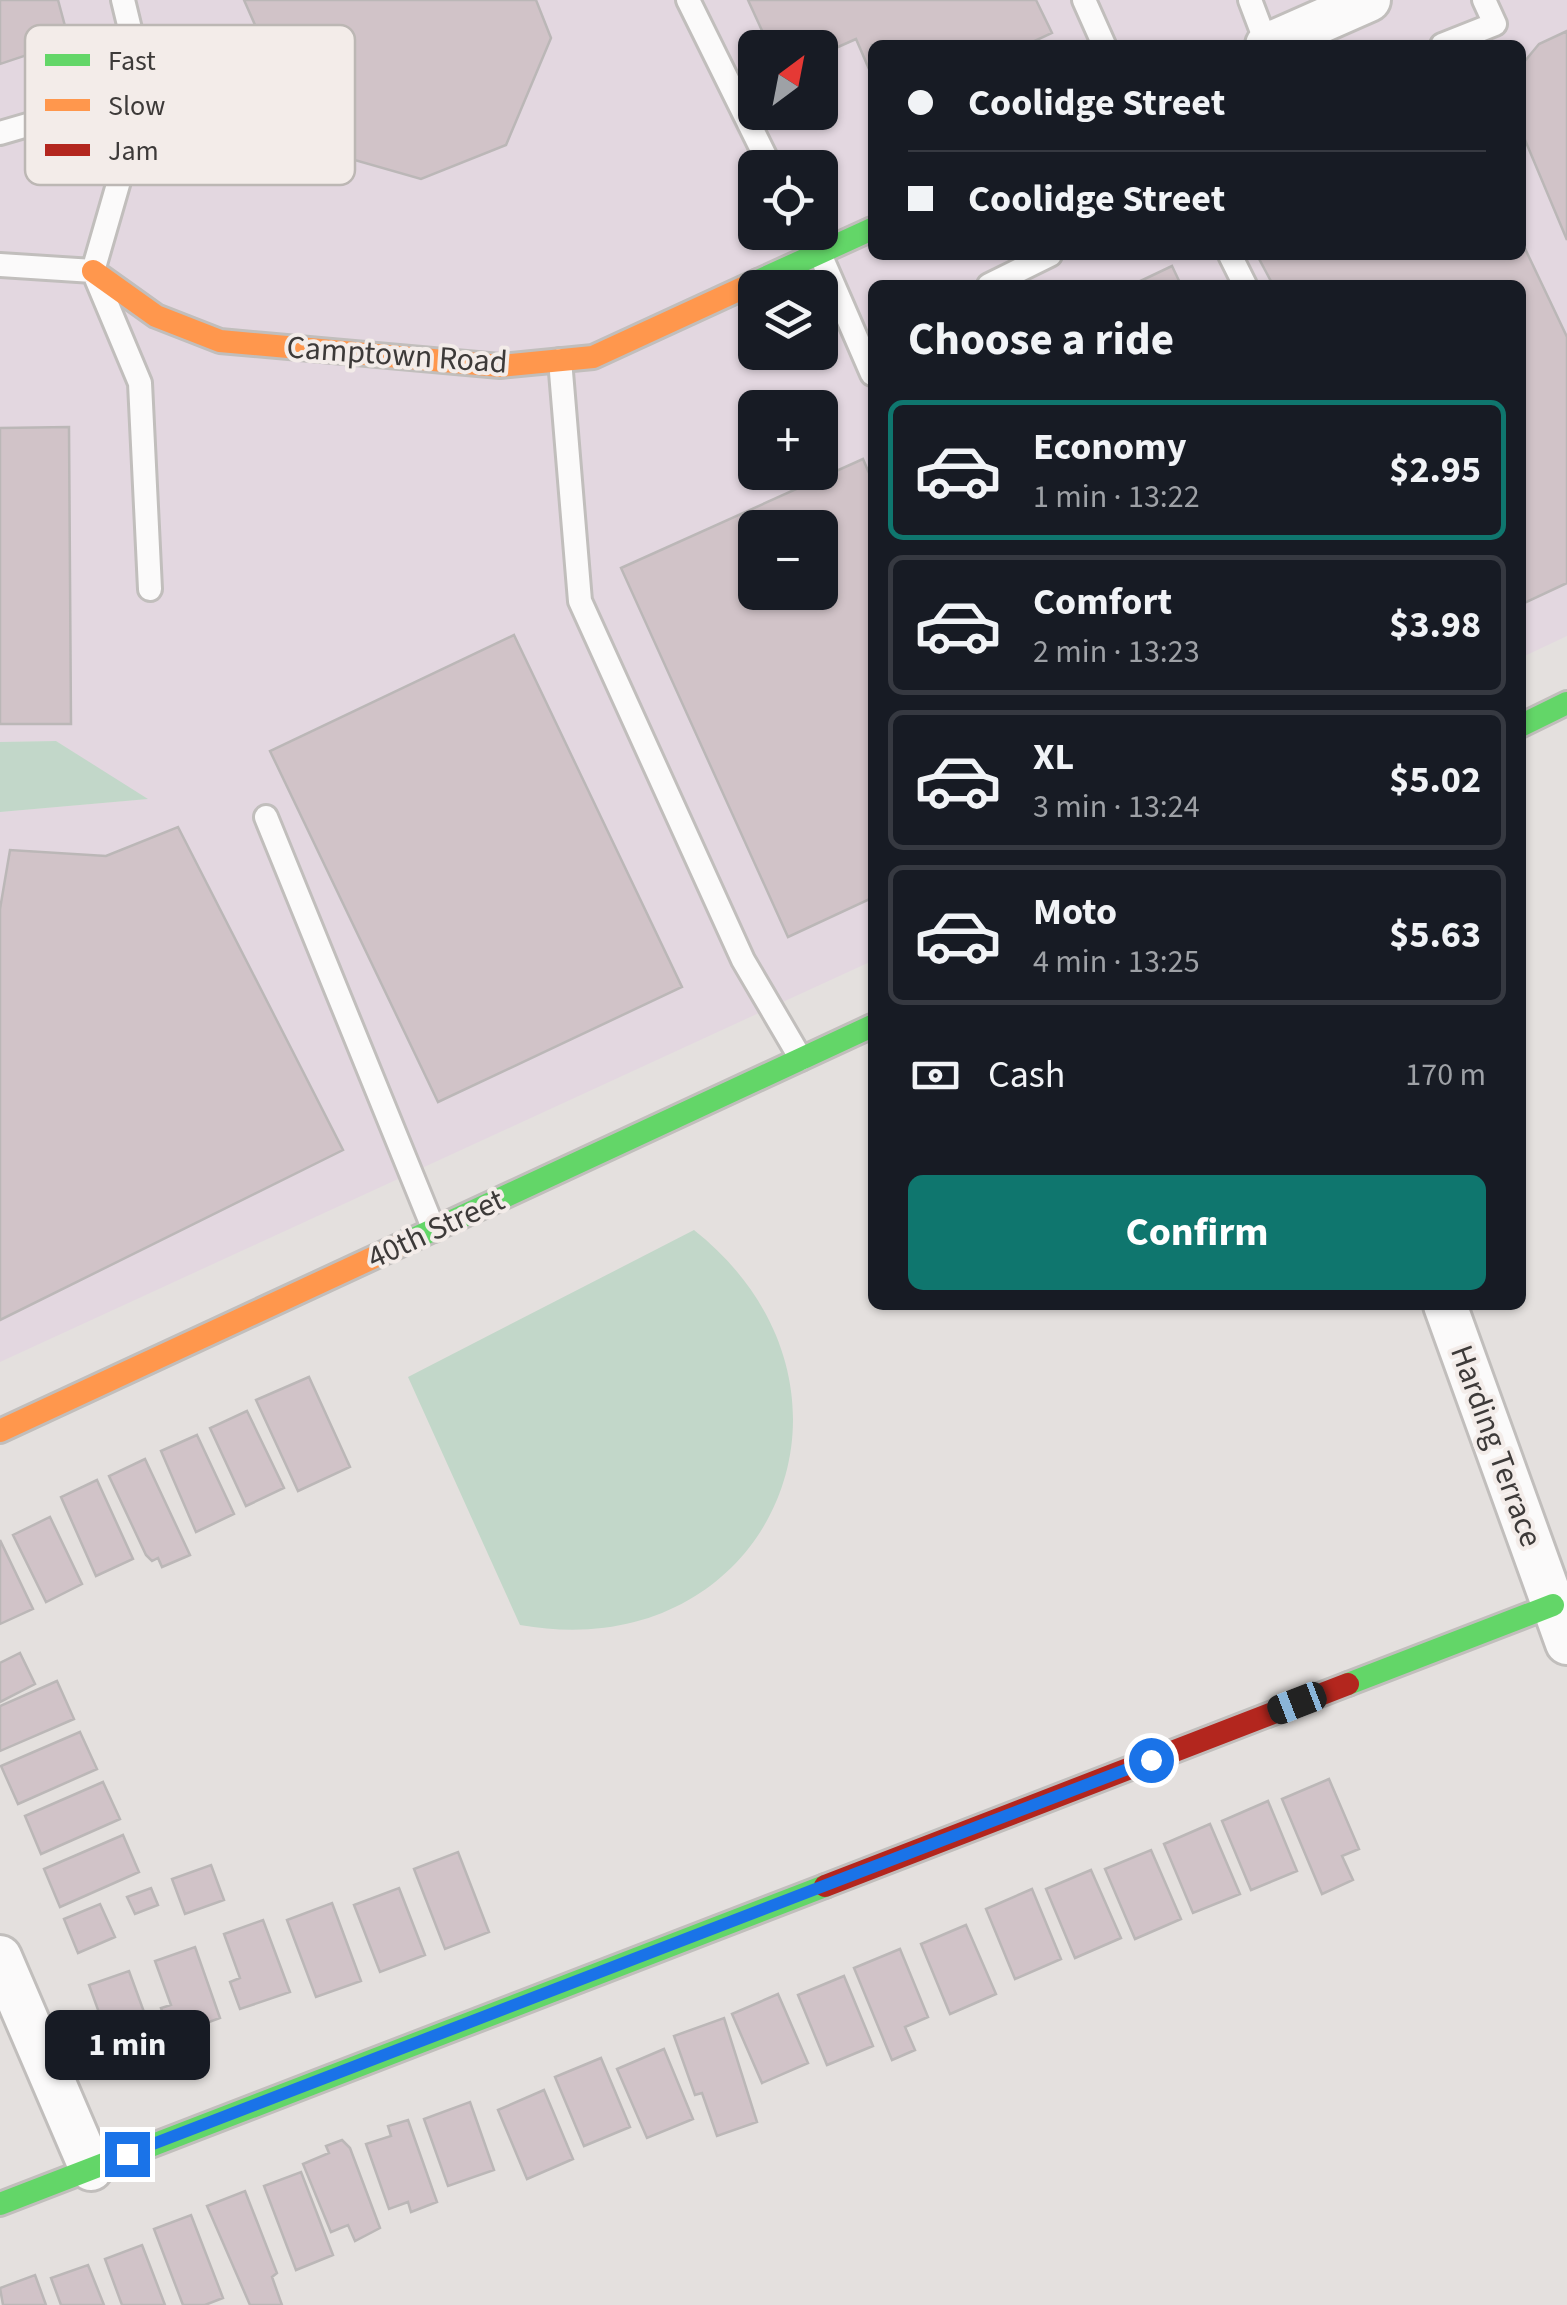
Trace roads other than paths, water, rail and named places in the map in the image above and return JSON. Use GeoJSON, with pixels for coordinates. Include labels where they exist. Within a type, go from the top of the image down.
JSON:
{"type":"FeatureCollection","features":[{"type":"Feature","properties":{"kind":"street"},"geometry":{"type":"LineString","coordinates":[[1278,40],[1369,0]]}},
{"type":"Feature","properties":{"kind":"street","name":"Camptown Road"},"geometry":{"type":"LineString","coordinates":[[838,237],[868,230]]}},
{"type":"Feature","properties":{"kind":"street","name":"Camptown Road"},"geometry":{"type":"LineString","coordinates":[[94,271],[156,316],[220,341],[500,366],[594,357],[800,250]]}},
{"type":"Feature","properties":{"kind":"street"},"geometry":{"type":"LineString","coordinates":[[1526,723],[1567,704]]}},
{"type":"Feature","properties":{"kind":"street","name":"40th Street"},"geometry":{"type":"LineString","coordinates":[[0,1431],[868,1028]]}},
{"type":"Feature","properties":{"kind":"street","name":"Harding Terrace"},"geometry":{"type":"LineString","coordinates":[[1447,1310],[1560,1624]]}},
{"type":"Feature","properties":{"kind":"street"},"geometry":{"type":"LineString","coordinates":[[0,2204],[1560,1624]]}},
{"type":"Feature","properties":{"kind":"street"},"geometry":{"type":"LineString","coordinates":[[0,1956],[90,2169]]}},
{"type":"Feature","properties":{"kind":"lane"},"geometry":{"type":"LineString","coordinates":[[123,0],[129,25]]}},
{"type":"Feature","properties":{"kind":"lane"},"geometry":{"type":"LineString","coordinates":[[688,0],[762,150]]}},
{"type":"Feature","properties":{"kind":"lane"},"geometry":{"type":"LineString","coordinates":[[1084,0],[1102,40]]}},
{"type":"Feature","properties":{"kind":"lane"},"geometry":{"type":"LineString","coordinates":[[1250,0],[1265,40]]}},
{"type":"Feature","properties":{"kind":"lane"},"geometry":{"type":"LineString","coordinates":[[1455,40],[1495,24],[1484,0]]}},
{"type":"Feature","properties":{"kind":"lane"},"geometry":{"type":"LineString","coordinates":[[0,133],[25,126]]}},
{"type":"Feature","properties":{"kind":"lane"},"geometry":{"type":"LineString","coordinates":[[118,185],[94,271],[140,384],[150,589]]}},
{"type":"Feature","properties":{"kind":"lane"},"geometry":{"type":"LineString","coordinates":[[818,250],[866,346]]}},
{"type":"Feature","properties":{"kind":"lane"},"geometry":{"type":"LineString","coordinates":[[999,280],[1040,260]]}},
{"type":"Feature","properties":{"kind":"lane"},"geometry":{"type":"LineString","coordinates":[[0,265],[94,271]]}},
{"type":"Feature","properties":{"kind":"lane"},"geometry":{"type":"LineString","coordinates":[[560,360],[580,601],[743,960],[801,1059]]}},
{"type":"Feature","properties":{"kind":"lane"},"geometry":{"type":"LineString","coordinates":[[266,817],[434,1230]]}}]}
